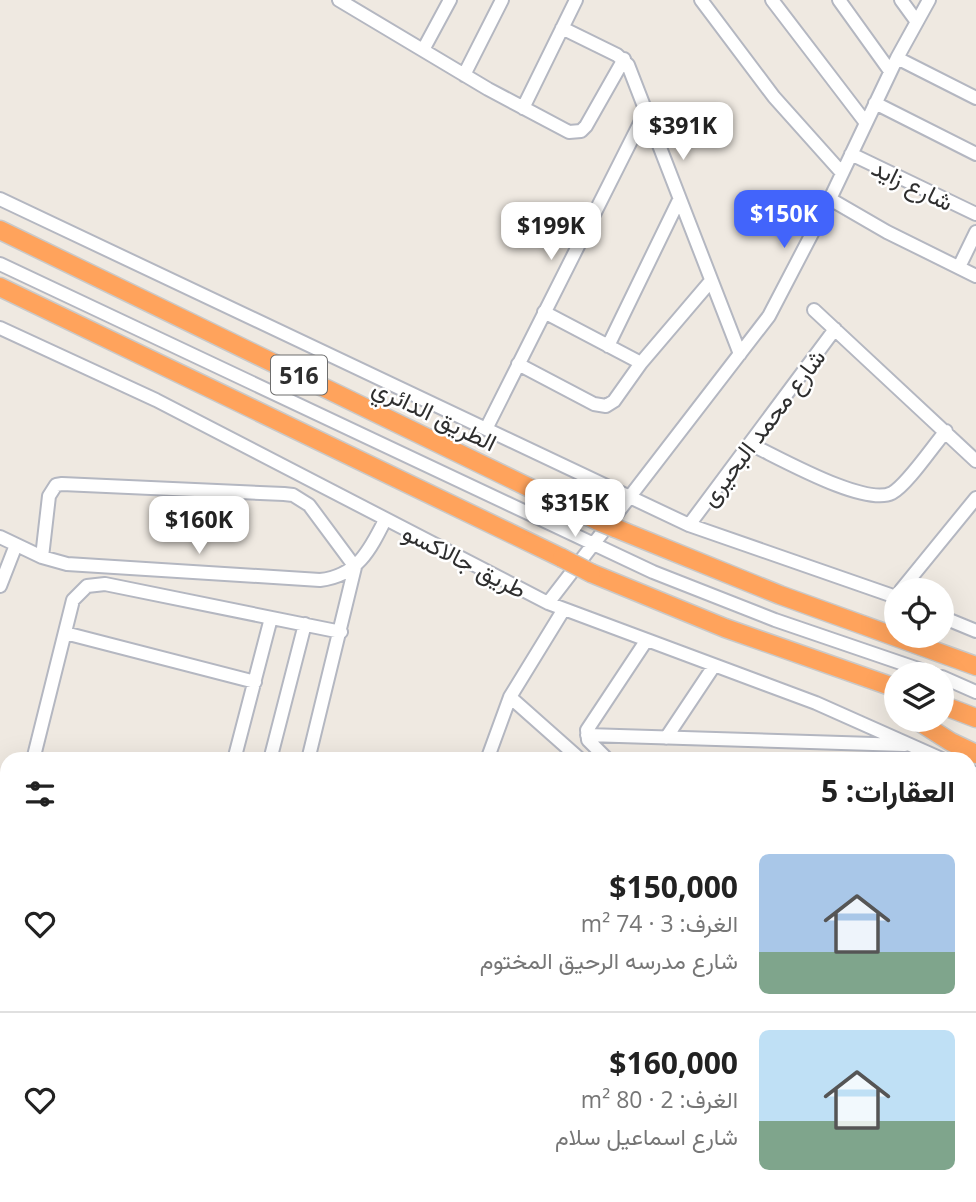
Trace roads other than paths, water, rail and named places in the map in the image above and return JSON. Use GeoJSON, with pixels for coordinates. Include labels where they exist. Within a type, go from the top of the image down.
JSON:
{"type":"FeatureCollection","features":[{"type":"Feature","properties":{"kind":"highway","name":"الطريق الدائري"},"geometry":{"type":"LineString","coordinates":[[0,230],[598,521],[780,595],[973,663]]}},
{"type":"Feature","properties":{"kind":"highway","name":"516"},"geometry":{"type":"LineString","coordinates":[[0,287],[591,573],[725,628],[884,688]]}},
{"type":"Feature","properties":{"kind":"highway"},"geometry":{"type":"LineString","coordinates":[[954,710],[976,718]]}},
{"type":"Feature","properties":{"kind":"highway"},"geometry":{"type":"LineString","coordinates":[[934,732],[972,752]]}},
{"type":"Feature","properties":{"kind":"street"},"geometry":{"type":"LineString","coordinates":[[339,0],[464,75],[563,130],[580,131],[586,127],[624,59]]}},
{"type":"Feature","properties":{"kind":"street"},"geometry":{"type":"LineString","coordinates":[[423,50],[450,0]]}},
{"type":"Feature","properties":{"kind":"street"},"geometry":{"type":"LineString","coordinates":[[464,75],[502,0]]}},
{"type":"Feature","properties":{"kind":"street"},"geometry":{"type":"LineString","coordinates":[[523,108],[576,0]]}},
{"type":"Feature","properties":{"kind":"street"},"geometry":{"type":"LineString","coordinates":[[701,0],[774,97],[842,173]]}},
{"type":"Feature","properties":{"kind":"street"},"geometry":{"type":"LineString","coordinates":[[772,0],[866,123]]}},
{"type":"Feature","properties":{"kind":"street"},"geometry":{"type":"LineString","coordinates":[[839,0],[890,71]]}},
{"type":"Feature","properties":{"kind":"street"},"geometry":{"type":"LineString","coordinates":[[901,0],[917,22]]}},
{"type":"Feature","properties":{"kind":"street"},"geometry":{"type":"LineString","coordinates":[[548,603],[769,316],[830,199],[890,71],[929,0]]}},
{"type":"Feature","properties":{"kind":"street"},"geometry":{"type":"LineString","coordinates":[[562,28],[624,59],[637,86],[710,282],[740,354]]}},
{"type":"Feature","properties":{"kind":"street"},"geometry":{"type":"LineString","coordinates":[[897,58],[976,98]]}},
{"type":"Feature","properties":{"kind":"street"},"geometry":{"type":"LineString","coordinates":[[875,103],[976,155]]}},
{"type":"Feature","properties":{"kind":"street"},"geometry":{"type":"LineString","coordinates":[[486,429],[646,111]]}},
{"type":"Feature","properties":{"kind":"street","name":"شارع زايد"},"geometry":{"type":"LineString","coordinates":[[851,154],[976,214]]}},
{"type":"Feature","properties":{"kind":"street"},"geometry":{"type":"LineString","coordinates":[[830,199],[887,232],[976,276]]}},
{"type":"Feature","properties":{"kind":"street"},"geometry":{"type":"LineString","coordinates":[[0,200],[689,524],[884,591]]}},
{"type":"Feature","properties":{"kind":"street"},"geometry":{"type":"LineString","coordinates":[[608,346],[680,200]]}},
{"type":"Feature","properties":{"kind":"street"},"geometry":{"type":"LineString","coordinates":[[959,267],[976,232]]}},
{"type":"Feature","properties":{"kind":"street"},"geometry":{"type":"LineString","coordinates":[[0,264],[653,572],[775,620],[898,662]]}},
{"type":"Feature","properties":{"kind":"street"},"geometry":{"type":"LineString","coordinates":[[518,364],[594,404],[606,406],[614,401],[641,363],[710,282]]}},
{"type":"Feature","properties":{"kind":"street"},"geometry":{"type":"LineString","coordinates":[[814,310],[976,461]]}},
{"type":"Feature","properties":{"kind":"street"},"geometry":{"type":"LineString","coordinates":[[544,312],[641,363]]}},
{"type":"Feature","properties":{"kind":"street","name":"طريق جالاكسو"},"geometry":{"type":"LineString","coordinates":[[0,328],[156,400],[548,603],[816,704],[927,752]]}},
{"type":"Feature","properties":{"kind":"street","name":"شارع محمد البحيرى"},"geometry":{"type":"LineString","coordinates":[[689,524],[835,329]]}},
{"type":"Feature","properties":{"kind":"street"},"geometry":{"type":"LineString","coordinates":[[750,444],[862,495],[885,495],[899,488],[946,431]]}},
{"type":"Feature","properties":{"kind":"street"},"geometry":{"type":"LineString","coordinates":[[42,557],[49,496],[51,490],[62,484],[293,495],[309,505],[355,567],[309,752]]}},
{"type":"Feature","properties":{"kind":"street"},"geometry":{"type":"LineString","coordinates":[[911,578],[976,498]]}},
{"type":"Feature","properties":{"kind":"street"},"geometry":{"type":"LineString","coordinates":[[0,537],[42,557],[66,564],[306,580],[332,579],[355,567],[369,553],[385,520]]}},
{"type":"Feature","properties":{"kind":"street"},"geometry":{"type":"LineString","coordinates":[[0,586],[16,545]]}},
{"type":"Feature","properties":{"kind":"street"},"geometry":{"type":"LineString","coordinates":[[35,752],[73,600],[87,586],[99,584],[341,632]]}},
{"type":"Feature","properties":{"kind":"street"},"geometry":{"type":"LineString","coordinates":[[490,752],[510,697],[564,609]]}},
{"type":"Feature","properties":{"kind":"street"},"geometry":{"type":"LineString","coordinates":[[236,752],[271,618]]}},
{"type":"Feature","properties":{"kind":"street"},"geometry":{"type":"LineString","coordinates":[[954,622],[976,631]]}},
{"type":"Feature","properties":{"kind":"street"},"geometry":{"type":"LineString","coordinates":[[273,752],[305,624]]}},
{"type":"Feature","properties":{"kind":"street"},"geometry":{"type":"LineString","coordinates":[[65,633],[255,682]]}},
{"type":"Feature","properties":{"kind":"street"},"geometry":{"type":"LineString","coordinates":[[599,752],[587,735],[590,725],[646,641]]}},
{"type":"Feature","properties":{"kind":"street"},"geometry":{"type":"LineString","coordinates":[[666,738],[714,666]]}},
{"type":"Feature","properties":{"kind":"street"},"geometry":{"type":"LineString","coordinates":[[954,682],[976,692]]}},
{"type":"Feature","properties":{"kind":"street"},"geometry":{"type":"LineString","coordinates":[[510,697],[572,752]]}},
{"type":"Feature","properties":{"kind":"street"},"geometry":{"type":"LineString","coordinates":[[587,735],[912,745]]}}]}
